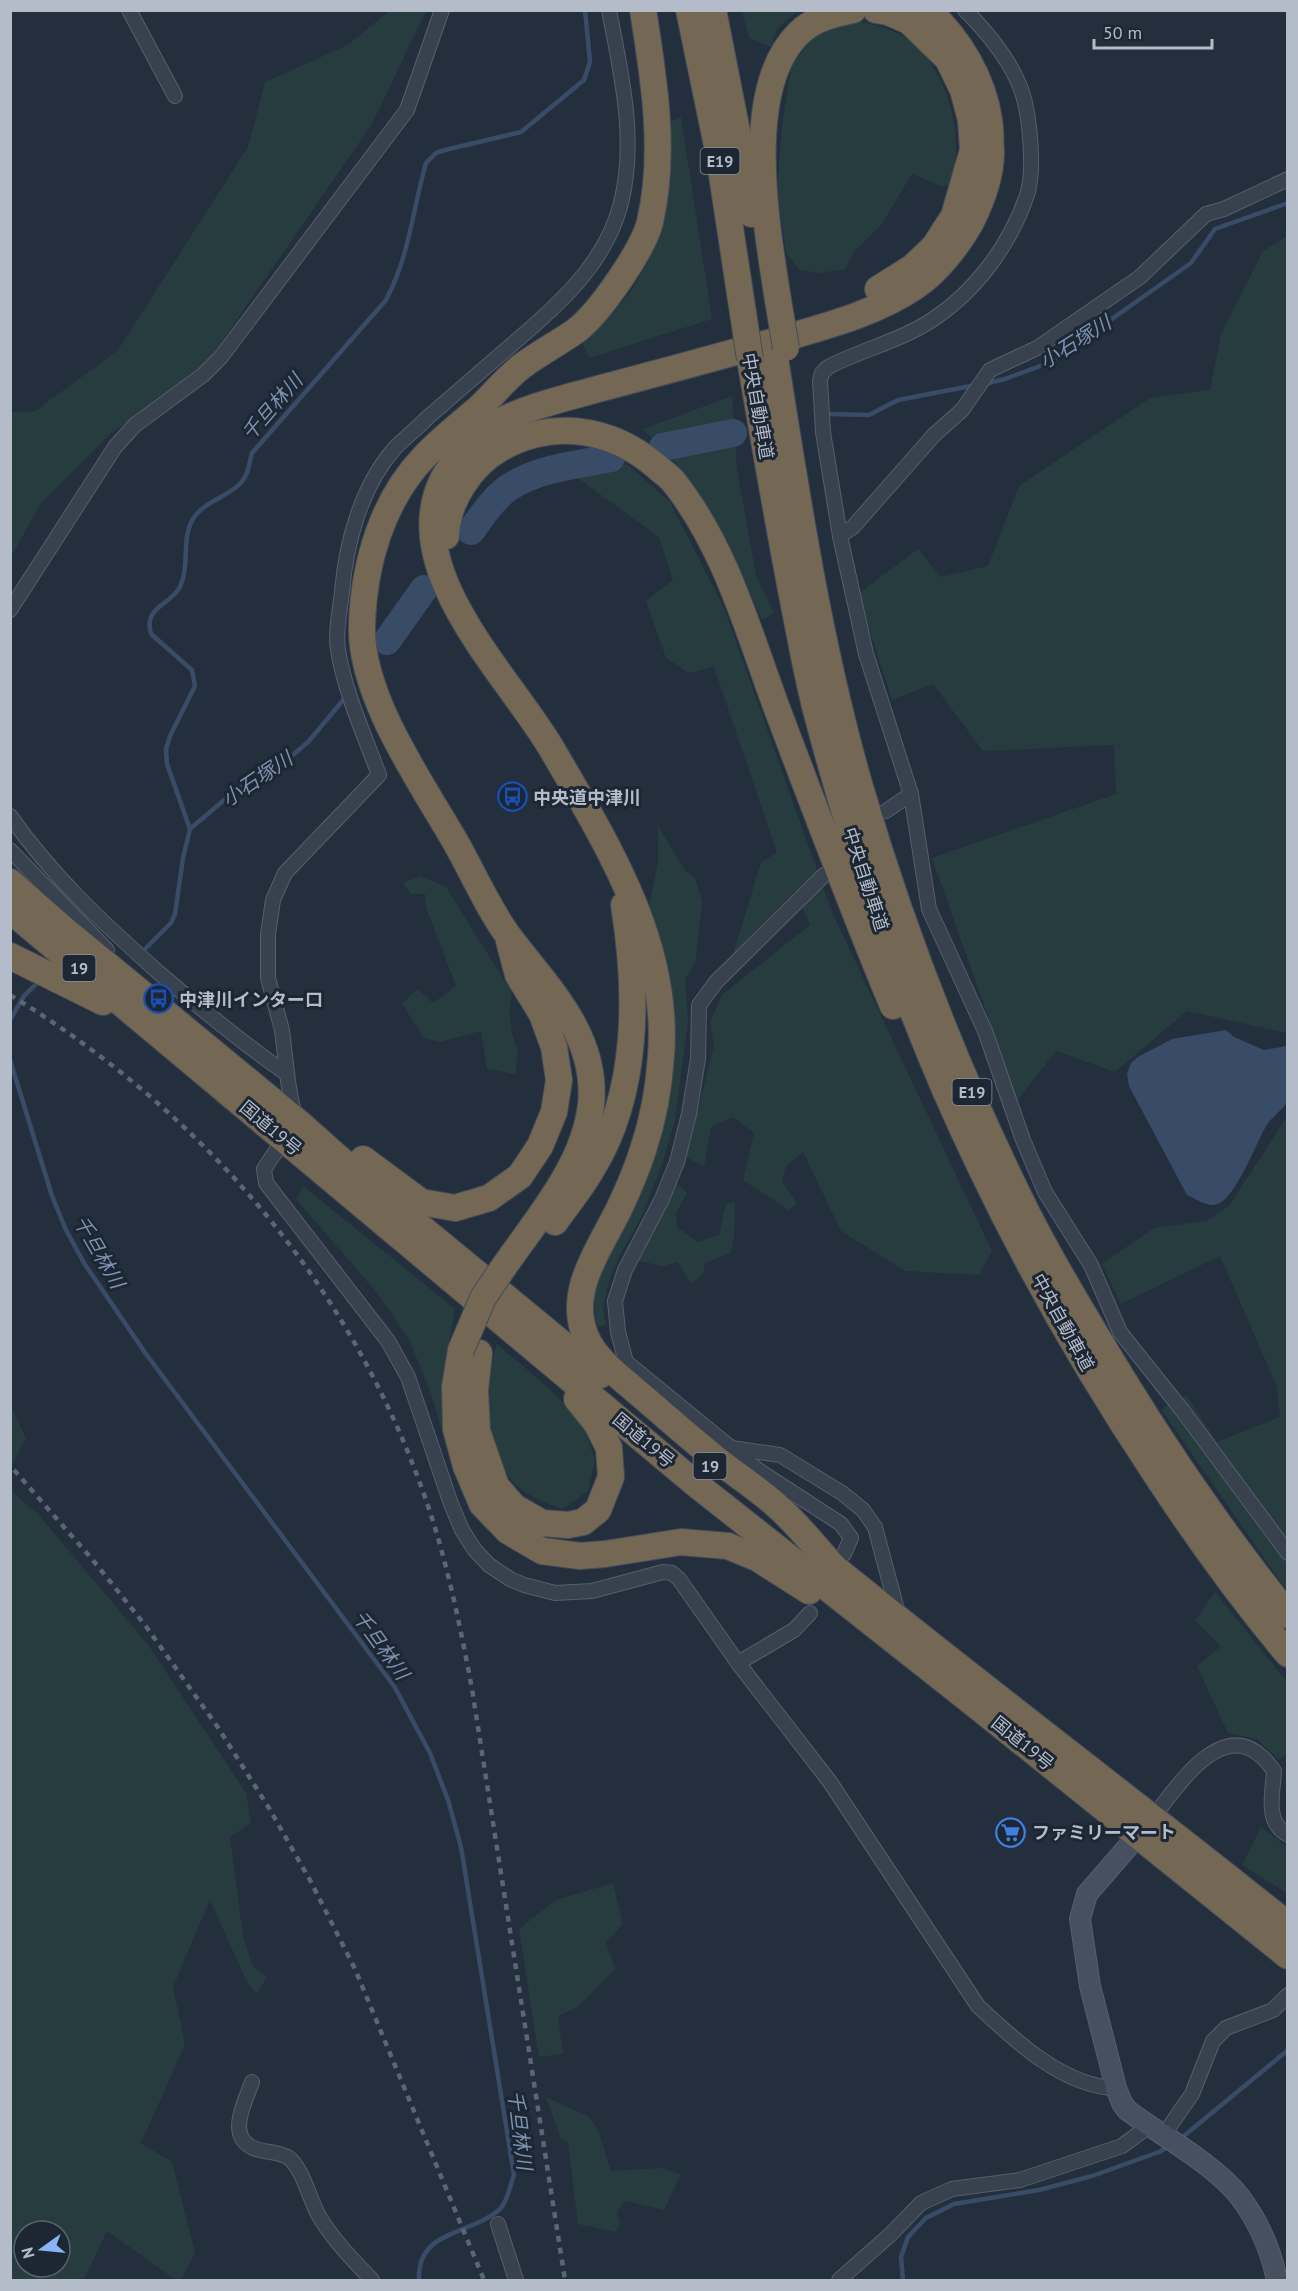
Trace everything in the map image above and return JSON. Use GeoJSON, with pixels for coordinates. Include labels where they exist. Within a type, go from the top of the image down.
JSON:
{"type":"FeatureCollection","features":[{"type":"Feature","properties":{"kind":"highway"},"geometry":{"type":"LineString","coordinates":[[643,10],[654,75],[657,172],[649,225],[618,284],[580,328],[519,368],[423,457],[394,496],[377,535],[363,600],[361,630],[366,667],[378,699],[413,772],[508,936],[561,1002],[576,1028],[586,1053],[590,1075],[591,1106],[583,1137],[570,1168],[507,1276],[489,1322],[470,1351],[454,1388],[456,1429],[466,1466],[482,1504],[508,1531],[542,1551],[580,1556],[681,1542],[728,1546],[757,1558],[834,1606],[901,1662],[977,1706]]}},
{"type":"Feature","properties":{"kind":"highway","name":"中央自動車道"},"geometry":{"type":"LineString","coordinates":[[689,10],[719,155],[763,306]]}},
{"type":"Feature","properties":{"kind":"highway","name":"中央自動車道"},"geometry":{"type":"LineString","coordinates":[[713,10],[741,152],[770,353],[823,637],[860,786],[896,900],[938,1015],[1018,1195],[1053,1262],[1130,1391],[1194,1491],[1287,1615]]}},
{"type":"Feature","properties":{"kind":"highway"},"geometry":{"type":"LineString","coordinates":[[763,306],[765,219],[762,157],[771,83],[783,53],[799,33],[817,20],[853,10]]}},
{"type":"Feature","properties":{"kind":"highway"},"geometry":{"type":"LineString","coordinates":[[450,434],[503,405],[559,385],[838,305],[882,288],[913,267],[934,247],[954,216],[962,191],[973,150],[971,120],[963,90],[948,59],[909,21],[888,12],[876,10]]}},
{"type":"Feature","properties":{"kind":"highway"},"geometry":{"type":"LineString","coordinates":[[839,1560],[604,1363],[588,1343],[580,1321],[582,1286],[598,1249],[621,1206],[643,1151],[655,1103],[662,1053],[662,1014],[647,936],[617,867],[585,805],[543,734],[489,658],[443,581],[432,536],[434,508],[443,478],[472,442],[502,420],[559,400],[853,318],[918,285],[939,266],[964,235],[983,199],[991,162],[990,121],[981,89],[964,54],[945,26],[928,10]]}},
{"type":"Feature","properties":{"kind":"highway","name":"中央自動車道"},"geometry":{"type":"LineString","coordinates":[[770,353],[779,527],[815,705],[840,798],[898,972],[978,1164],[1108,1403],[1211,1556],[1287,1654]]}},
{"type":"Feature","properties":{"kind":"highway"},"geometry":{"type":"LineString","coordinates":[[457,605],[445,552],[446,520],[471,473],[489,455],[516,440],[544,431],[581,431],[613,439],[639,452],[672,480],[694,513],[726,571],[832,855],[917,1064],[978,1164]]}},
{"type":"Feature","properties":{"kind":"highway"},"geometry":{"type":"LineString","coordinates":[[507,1276],[592,1169],[605,1143],[621,1092],[630,1052],[633,981],[625,908],[617,867]]}},
{"type":"Feature","properties":{"kind":"highway","name":"国道19号"},"geometry":{"type":"LineString","coordinates":[[10,882],[244,1077],[264,1082],[292,1122],[345,1189],[697,1485],[977,1706],[1287,1925]]}},
{"type":"Feature","properties":{"kind":"highway","name":"国道19号"},"geometry":{"type":"LineString","coordinates":[[10,910],[148,1024],[292,1122],[839,1560],[900,1620],[1146,1827],[1287,1956]]}},
{"type":"Feature","properties":{"kind":"highway"},"geometry":{"type":"LineString","coordinates":[[292,1122],[421,1202],[455,1208],[489,1198],[520,1176],[540,1146],[554,1112],[559,1080],[554,1047],[542,1014],[518,975],[508,936]]}},
{"type":"Feature","properties":{"kind":"highway"},"geometry":{"type":"LineString","coordinates":[[10,956],[97,998],[128,1019],[148,1024]]}},
{"type":"Feature","properties":{"kind":"highway"},"geometry":{"type":"LineString","coordinates":[[345,1189],[392,1242],[463,1299],[560,1383],[597,1424],[609,1448],[611,1477],[598,1510],[583,1522],[568,1525],[542,1523],[514,1507],[496,1486],[477,1431],[470,1351]]}},
{"type":"Feature","properties":{"kind":"street"},"geometry":{"type":"LineString","coordinates":[[129,10],[175,96]]}},
{"type":"Feature","properties":{"kind":"street"},"geometry":{"type":"LineString","coordinates":[[10,610],[115,447],[135,425],[203,375],[221,357],[407,110],[442,10]]}},
{"type":"Feature","properties":{"kind":"street"},"geometry":{"type":"LineString","coordinates":[[609,10],[621,71],[628,128],[627,167],[621,204],[610,233],[577,284],[558,305],[466,383],[394,450],[370,487],[359,511],[344,569],[337,647],[344,679],[379,775],[285,873],[273,900],[268,934],[268,978],[282,1030],[292,1122],[264,1169],[266,1183],[388,1341],[408,1377],[451,1504],[474,1549],[489,1565],[510,1579],[555,1593],[592,1591],[663,1572],[679,1579],[738,1663],[830,1782],[978,2006],[1009,2035],[1054,2067],[1099,2088],[1116,2088]]}},
{"type":"Feature","properties":{"kind":"street"},"geometry":{"type":"LineString","coordinates":[[965,10],[988,34],[1008,63],[1022,91],[1029,120],[1028,193],[1010,234],[988,269],[958,298],[931,320],[836,363],[822,372],[820,381],[823,432],[840,536],[866,654],[911,794],[929,909],[985,1031],[1023,1140],[1045,1192],[1091,1264],[1120,1332],[1182,1410],[1287,1553]]}},
{"type":"Feature","properties":{"kind":"street"},"geometry":{"type":"LineString","coordinates":[[840,536],[853,527],[934,435],[962,410],[990,370],[1036,348],[1140,277],[1206,214],[1224,209],[1287,179]]}},
{"type":"Feature","properties":{"kind":"street"},"geometry":{"type":"LineString","coordinates":[[886,811],[911,794]]}},
{"type":"Feature","properties":{"kind":"street"},"geometry":{"type":"LineString","coordinates":[[10,816],[45,862],[99,920],[194,1003],[248,1047],[287,1074]]}},
{"type":"Feature","properties":{"kind":"street"},"geometry":{"type":"LineString","coordinates":[[10,850],[65,909],[136,978],[143,993]]}},
{"type":"Feature","properties":{"kind":"street"},"geometry":{"type":"LineString","coordinates":[[824,875],[716,982],[699,1005],[698,1059],[689,1114],[677,1162],[662,1199],[625,1270],[615,1301],[618,1332],[626,1362],[758,1470],[841,1524],[851,1538],[839,1560]]}},
{"type":"Feature","properties":{"kind":"street"},"geometry":{"type":"LineString","coordinates":[[729,1448],[780,1455],[842,1493],[862,1510],[875,1527],[900,1620]]}},
{"type":"Feature","properties":{"kind":"street"},"geometry":{"type":"LineString","coordinates":[[738,1663],[794,1630],[810,1613]]}},
{"type":"Feature","properties":{"kind":"street"},"geometry":{"type":"LineString","coordinates":[[1278,2280],[1257,2223],[1239,2195],[1221,2178],[1127,2110],[1122,2103],[1116,2088],[1090,1986],[1080,1919],[1087,1894],[1203,1759],[1217,1749],[1241,1746],[1262,1755],[1274,1771],[1271,1813],[1283,1833],[1287,1835]]}},
{"type":"Feature","properties":{"kind":"street"},"geometry":{"type":"LineString","coordinates":[[839,2280],[891,2234],[921,2203],[952,2189],[1020,2180],[1159,2133],[1192,2094],[1213,2041],[1226,2028],[1273,2010],[1287,1995]]}},
{"type":"Feature","properties":{"kind":"street"},"geometry":{"type":"LineString","coordinates":[[252,2082],[238,2127],[243,2140],[256,2150],[289,2158],[296,2167],[318,2214],[333,2239],[372,2280]]}},
{"type":"Feature","properties":{"kind":"street"},"geometry":{"type":"LineString","coordinates":[[498,2224],[516,2280]]}},
{"type":"Feature","properties":{"kind":"green space"},"geometry":{"type":"Polygon","coordinates":[[[742,10],[798,11],[777,29],[771,47],[749,38],[742,10]]]}},
{"type":"Feature","properties":{"kind":"green space"},"geometry":{"type":"Polygon","coordinates":[[[389,11],[426,11],[372,124],[203,369],[110,434],[41,503],[11,557],[11,412],[34,412],[118,350],[248,147],[265,82],[348,45],[389,11]]]}},
{"type":"Feature","properties":{"kind":"green space"},"geometry":{"type":"Polygon","coordinates":[[[852,20],[906,37],[926,54],[947,96],[954,124],[956,153],[953,184],[941,186],[912,174],[881,225],[854,252],[845,269],[820,273],[800,270],[786,253],[777,192],[782,125],[792,65],[816,34],[852,20]]]}},
{"type":"Feature","properties":{"kind":"green space"},"geometry":{"type":"Polygon","coordinates":[[[681,117],[712,319],[589,358],[583,344],[632,290],[651,252],[660,217],[665,124],[681,117]]]}},
{"type":"Feature","properties":{"kind":"green space"},"geometry":{"type":"Polygon","coordinates":[[[1287,236],[1287,1033],[1187,1011],[1115,1072],[1056,1051],[1016,1102],[932,858],[1116,794],[1114,745],[983,751],[933,684],[892,700],[858,594],[918,549],[941,577],[988,566],[1019,486],[1150,398],[1210,390],[1221,334],[1263,251],[1287,236]]]}},
{"type":"Feature","properties":{"kind":"green space"},"geometry":{"type":"Polygon","coordinates":[[[732,396],[737,469],[756,575],[774,613],[762,620],[737,563],[707,507],[679,467],[643,429],[732,396]]]}},
{"type":"Feature","properties":{"kind":"green space"},"geometry":{"type":"Polygon","coordinates":[[[627,464],[670,502],[724,608],[832,912],[992,1251],[979,1275],[905,1271],[841,1231],[803,1152],[786,1166],[782,1181],[797,1204],[789,1210],[743,1180],[754,1133],[733,1117],[711,1127],[704,1167],[686,1157],[714,1046],[710,1021],[723,994],[810,925],[795,891],[733,955],[761,862],[777,853],[714,667],[689,673],[666,658],[646,601],[673,580],[659,537],[572,474],[627,464]]]}},
{"type":"Feature","properties":{"kind":"green space"},"geometry":{"type":"Polygon","coordinates":[[[658,826],[686,872],[695,877],[702,902],[695,964],[685,979],[688,1021],[675,1120],[662,1165],[641,1218],[619,1257],[608,1283],[603,1308],[606,1325],[596,1327],[594,1295],[600,1266],[658,1115],[649,924],[650,901],[658,863],[658,826]]]}},
{"type":"Feature","properties":{"kind":"green space"},"geometry":{"type":"Polygon","coordinates":[[[420,876],[446,887],[512,993],[509,1012],[518,1053],[515,1074],[487,1069],[481,1031],[440,1042],[424,1038],[402,1004],[417,989],[433,1003],[456,986],[426,907],[425,894],[411,894],[403,883],[420,876]]]}},
{"type":"Feature","properties":{"kind":"green space"},"geometry":{"type":"Polygon","coordinates":[[[1287,1117],[1287,1591],[1161,1409],[1186,1395],[1217,1442],[1280,1417],[1277,1387],[1220,1256],[1121,1304],[1102,1264],[1154,1228],[1206,1221],[1229,1206],[1287,1117]]]}},
{"type":"Feature","properties":{"kind":"green space"},"geometry":{"type":"Polygon","coordinates":[[[674,1181],[687,1193],[676,1213],[677,1227],[698,1242],[719,1235],[726,1204],[735,1202],[731,1253],[705,1263],[703,1275],[691,1283],[677,1262],[663,1266],[639,1261],[663,1211],[674,1181]]]}},
{"type":"Feature","properties":{"kind":"green space"},"geometry":{"type":"Polygon","coordinates":[[[303,1186],[455,1309],[446,1359],[444,1408],[451,1444],[446,1445],[432,1397],[409,1339],[378,1294],[296,1199],[303,1186]]]}},
{"type":"Feature","properties":{"kind":"green space"},"geometry":{"type":"Polygon","coordinates":[[[497,1344],[551,1390],[583,1424],[595,1461],[588,1491],[563,1509],[538,1500],[517,1486],[510,1478],[497,1453],[487,1409],[487,1385],[497,1344]]]}},
{"type":"Feature","properties":{"kind":"green space"},"geometry":{"type":"Polygon","coordinates":[[[10,1405],[26,1438],[11,1466],[10,1466],[10,1405]]]}},
{"type":"Feature","properties":{"kind":"green space"},"geometry":{"type":"Polygon","coordinates":[[[10,1490],[37,1513],[149,1646],[246,1793],[251,1823],[230,1837],[243,1936],[253,1967],[267,1977],[257,1994],[247,1982],[210,1900],[173,1987],[185,2045],[141,2143],[172,2162],[195,2252],[181,2280],[176,2280],[107,2231],[84,2280],[11,2280],[10,1490]]]}},
{"type":"Feature","properties":{"kind":"green space"},"geometry":{"type":"Polygon","coordinates":[[[1215,1592],[1287,1682],[1287,1754],[1279,1760],[1257,1739],[1228,1733],[1197,1666],[1221,1646],[1195,1621],[1215,1592]]]}},
{"type":"Feature","properties":{"kind":"green space"},"geometry":{"type":"Polygon","coordinates":[[[1261,1827],[1287,1847],[1287,1893],[1242,1865],[1261,1827]]]}},
{"type":"Feature","properties":{"kind":"green space"},"geometry":{"type":"Polygon","coordinates":[[[613,1883],[623,1924],[606,1942],[615,1969],[579,2006],[558,2016],[563,2054],[539,2057],[519,1929],[556,1900],[613,1883]]]}},
{"type":"Feature","properties":{"kind":"green space"},"geometry":{"type":"Polygon","coordinates":[[[546,2097],[589,2117],[598,2130],[611,2171],[661,2168],[681,2174],[664,2210],[625,2201],[617,2212],[620,2225],[616,2232],[578,2224],[568,2142],[561,2139],[546,2097]]]}},
{"type":"Feature","properties":{"kind":"water"},"geometry":{"type":"Polygon","coordinates":[[[1226,1030],[1234,1037],[1264,1050],[1287,1046],[1287,1103],[1263,1131],[1237,1184],[1221,1202],[1213,1205],[1187,1195],[1129,1086],[1127,1074],[1131,1063],[1138,1057],[1172,1039],[1226,1030]]]}},
{"type":"Feature","properties":{"kind":"waterway","name":"千旦林川"},"geometry":{"type":"LineString","coordinates":[[146,948],[171,923],[175,914],[183,858],[190,829],[167,764],[166,749],[170,736],[195,686],[192,670],[151,634],[150,625],[154,612],[180,587],[185,570],[189,527],[198,512],[241,482],[247,472],[252,453],[386,300],[406,249],[426,163],[436,153],[445,150],[521,132],[584,80],[590,62],[585,10]]}},
{"type":"Feature","properties":{"kind":"waterway","name":"小石塚川"},"geometry":{"type":"LineString","coordinates":[[984,384],[1005,379],[1051,362],[1191,263],[1215,229],[1288,203]]}},
{"type":"Feature","properties":{"kind":"waterway","name":"小石塚川"},"geometry":{"type":"LineString","coordinates":[[831,414],[869,415],[898,400],[976,385]]}},
{"type":"Feature","properties":{"kind":"waterway","name":"小石塚川"},"geometry":{"type":"LineString","coordinates":[[663,447],[733,433]]}},
{"type":"Feature","properties":{"kind":"waterway","name":"小石塚川"},"geometry":{"type":"LineString","coordinates":[[471,531],[497,497],[520,481],[558,468],[611,458]]}},
{"type":"Feature","properties":{"kind":"waterway","name":"小石塚川"},"geometry":{"type":"LineString","coordinates":[[387,641],[424,589]]}},
{"type":"Feature","properties":{"kind":"waterway","name":"小石塚川"},"geometry":{"type":"LineString","coordinates":[[190,829],[237,789],[278,768],[309,741],[344,699]]}},
{"type":"Feature","properties":{"kind":"waterway","name":"千旦林川"},"geometry":{"type":"LineString","coordinates":[[10,1020],[24,996],[37,983]]}},
{"type":"Feature","properties":{"kind":"waterway","name":"千旦林川"},"geometry":{"type":"LineString","coordinates":[[10,1060],[52,1196],[66,1230],[84,1263],[146,1354],[394,1686],[430,1753],[448,1800],[461,1847],[514,2175],[507,2197],[500,2209],[488,2218],[436,2242],[427,2251],[421,2263],[419,2280]]}},
{"type":"Feature","properties":{"kind":"waterway"},"geometry":{"type":"LineString","coordinates":[[1179,2140],[1288,2050]]}},
{"type":"Feature","properties":{"kind":"waterway"},"geometry":{"type":"LineString","coordinates":[[903,2280],[901,2257],[908,2237],[926,2218],[954,2204],[1039,2190],[1092,2176],[1159,2152],[1169,2146]]}},
{"type":"Feature","properties":{"kind":"railway"},"geometry":{"type":"LineString","coordinates":[[10,995],[80,1042],[146,1093],[207,1150],[263,1211],[313,1276],[357,1347],[395,1421],[434,1523],[463,1641],[565,2280]]}},
{"type":"Feature","properties":{"kind":"railway"},"geometry":{"type":"LineString","coordinates":[[14,1470],[92,1559],[145,1625],[217,1726],[269,1808],[311,1882],[355,1969],[484,2280]]}},
{"type":"Feature","properties":{"kind":"place","name":"中央道中津川"},"geometry":{"type":"Point","coordinates":[512,797]}},
{"type":"Feature","properties":{"kind":"place","name":"中津川インター口"},"geometry":{"type":"Point","coordinates":[158,999]}},
{"type":"Feature","properties":{"kind":"place","name":"ファミリーマート"},"geometry":{"type":"Point","coordinates":[1011,1832]}}]}
